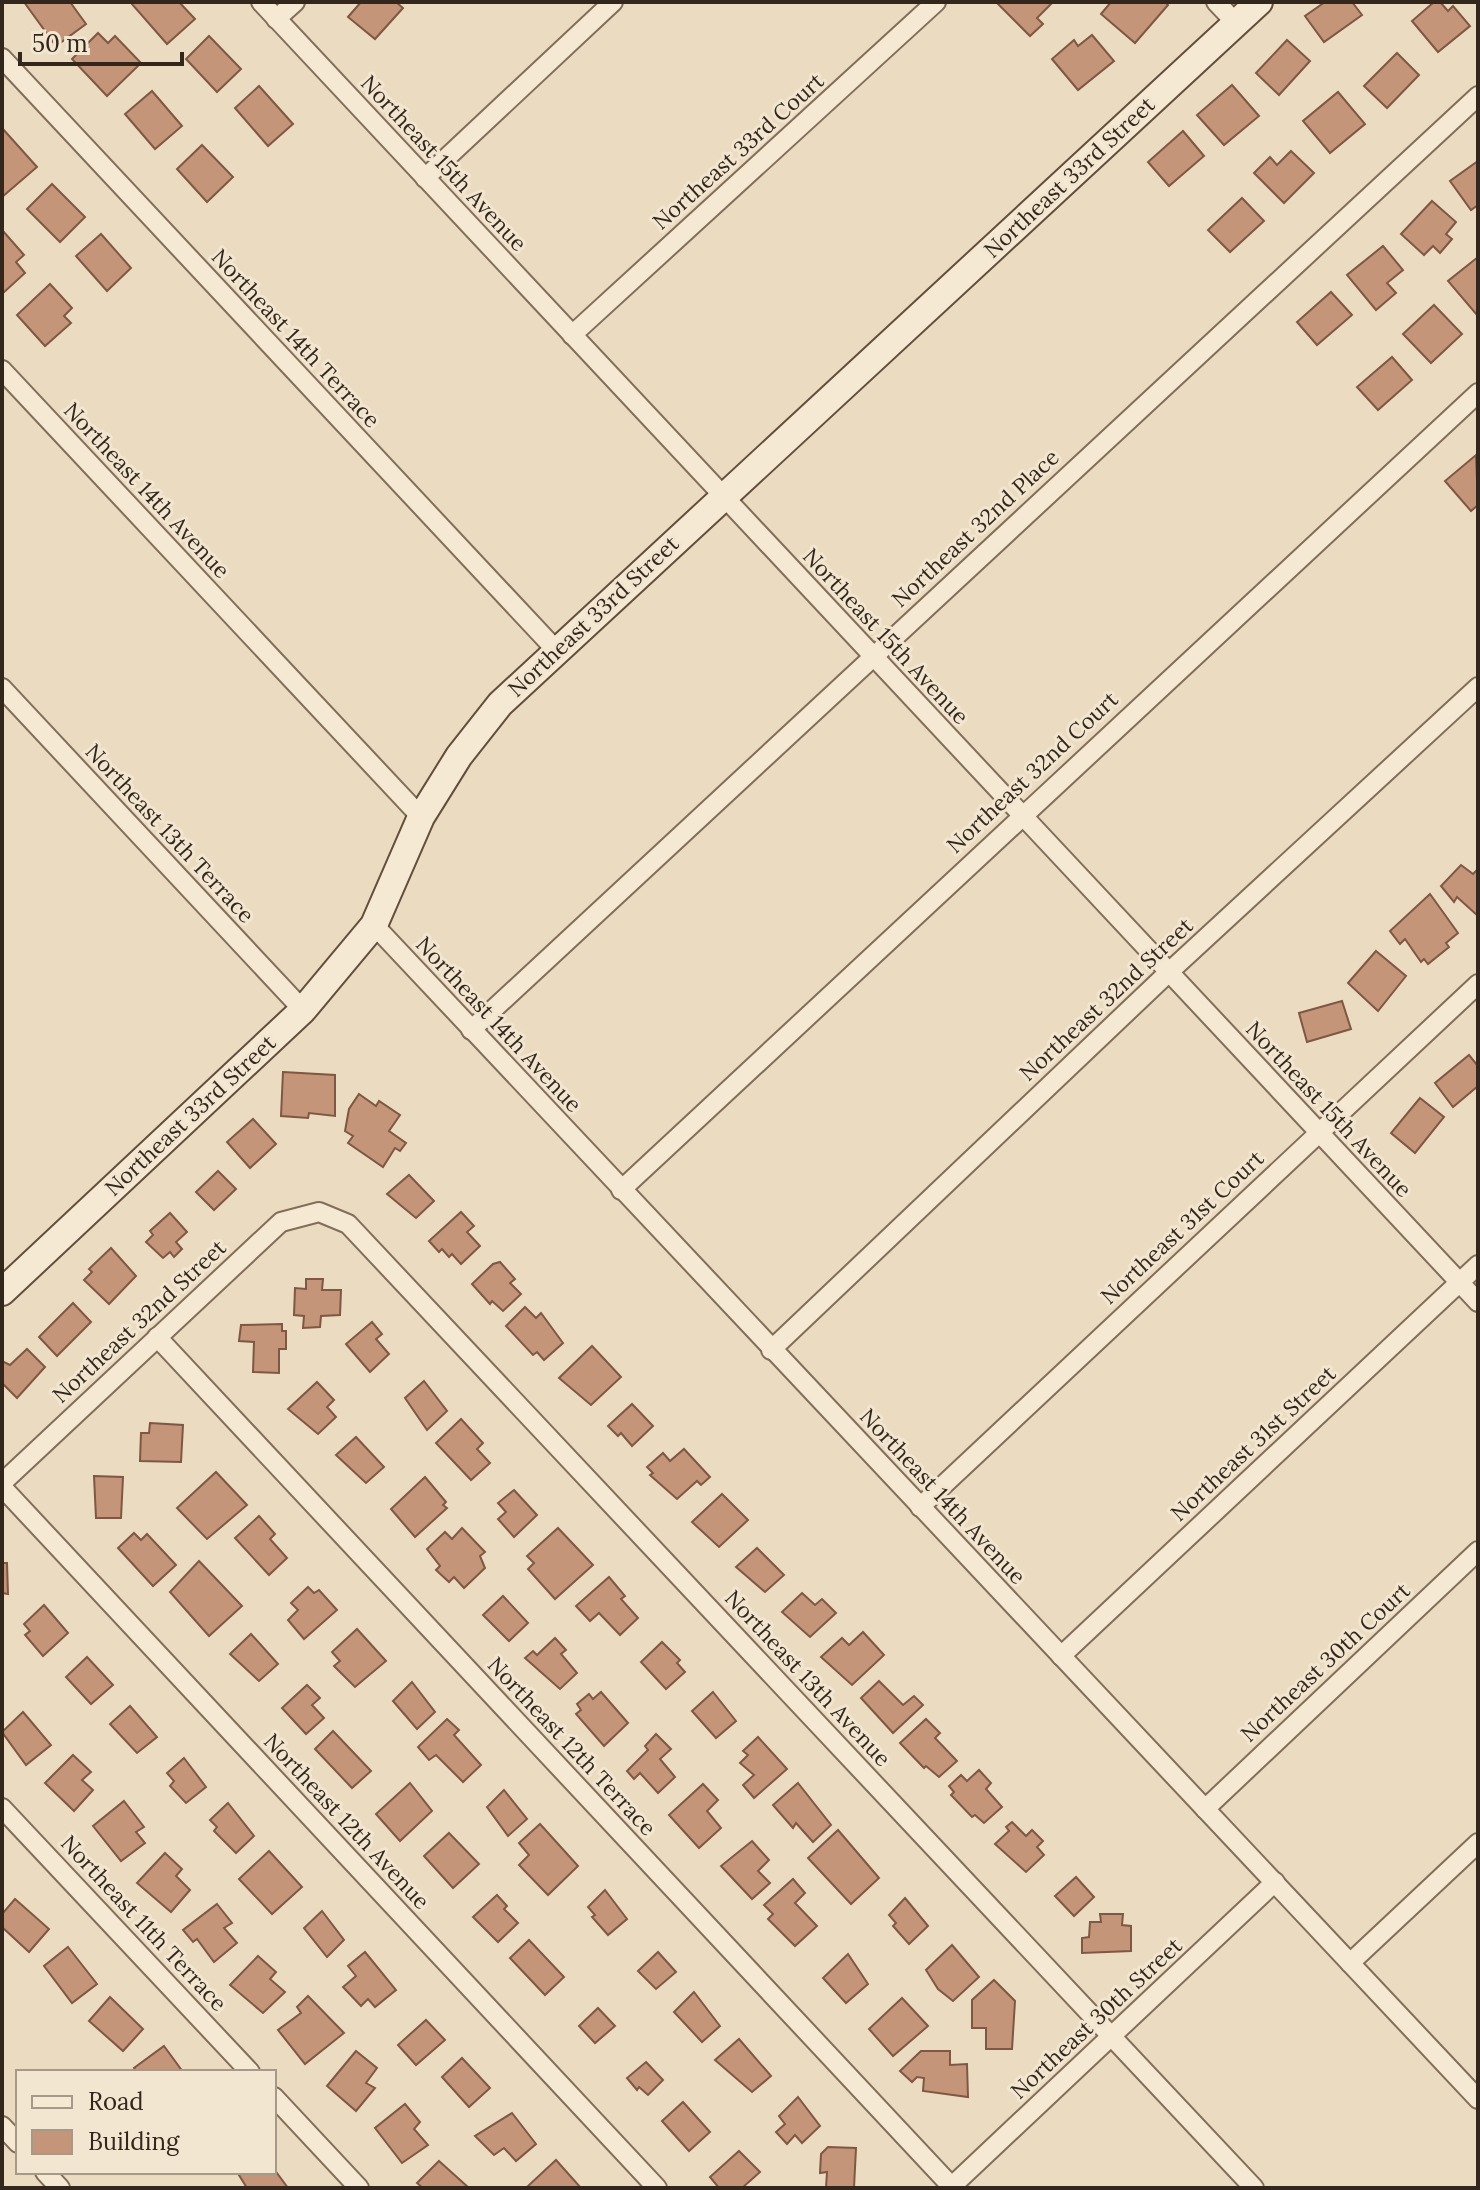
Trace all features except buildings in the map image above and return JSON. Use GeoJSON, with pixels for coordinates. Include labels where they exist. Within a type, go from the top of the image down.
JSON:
{"type":"FeatureCollection","features":[{"type":"Feature","properties":{"kind":"street","name":"Northeast 15th Avenue"},"geometry":{"type":"LineString","coordinates":[[261,2],[1478,1302]]}},
{"type":"Feature","properties":{"kind":"street"},"geometry":{"type":"LineString","coordinates":[[276,19],[295,2]]}},
{"type":"Feature","properties":{"kind":"street"},"geometry":{"type":"LineString","coordinates":[[425,178],[613,2]]}},
{"type":"Feature","properties":{"kind":"street","name":"Northeast 33rd Court"},"geometry":{"type":"LineString","coordinates":[[572,335],[936,2]]}},
{"type":"Feature","properties":{"kind":"street"},"geometry":{"type":"LineString","coordinates":[[1216,2],[1236,23]]}},
{"type":"Feature","properties":{"kind":"street","name":"Northeast 33rd Street"},"geometry":{"type":"LineString","coordinates":[[2,1292],[303,1010],[374,925],[421,817],[459,756],[500,704],[722,495],[1259,2]]}},
{"type":"Feature","properties":{"kind":"street","name":"Northeast 14th Terrace"},"geometry":{"type":"LineString","coordinates":[[2,58],[556,650]]}},
{"type":"Feature","properties":{"kind":"street","name":"Northeast 32nd Place"},"geometry":{"type":"LineString","coordinates":[[471,1030],[1478,96]]}},
{"type":"Feature","properties":{"kind":"street","name":"Northeast 14th Avenue"},"geometry":{"type":"LineString","coordinates":[[2,370],[421,817]]}},
{"type":"Feature","properties":{"kind":"street","name":"Northeast 32nd Court"},"geometry":{"type":"LineString","coordinates":[[621,1190],[1478,393]]}},
{"type":"Feature","properties":{"kind":"street","name":"Northeast 32nd Street"},"geometry":{"type":"LineString","coordinates":[[771,1350],[1169,972],[1478,687]]}},
{"type":"Feature","properties":{"kind":"street","name":"Northeast 13th Terrace"},"geometry":{"type":"LineString","coordinates":[[2,688],[303,1010]]}},
{"type":"Feature","properties":{"kind":"street","name":"Northeast 14th Avenue"},"geometry":{"type":"LineString","coordinates":[[374,925],[1478,2099]]}},
{"type":"Feature","properties":{"kind":"street","name":"Northeast 31st Court"},"geometry":{"type":"LineString","coordinates":[[920,1507],[1478,984]]}},
{"type":"Feature","properties":{"kind":"street","name":"Northeast 32nd Street"},"geometry":{"type":"LineString","coordinates":[[2,1485],[281,1222],[319,1212]]}},
{"type":"Feature","properties":{"kind":"street","name":"Northeast 13th Avenue"},"geometry":{"type":"LineString","coordinates":[[319,1212],[348,1224],[1254,2188]]}},
{"type":"Feature","properties":{"kind":"street","name":"Northeast 31st Street"},"geometry":{"type":"LineString","coordinates":[[1061,1656],[1478,1265]]}},
{"type":"Feature","properties":{"kind":"street","name":"Northeast 12th Terrace"},"geometry":{"type":"LineString","coordinates":[[157,1337],[951,2188]]}},
{"type":"Feature","properties":{"kind":"street","name":"Northeast 12th Avenue"},"geometry":{"type":"LineString","coordinates":[[2,1485],[657,2188]]}},
{"type":"Feature","properties":{"kind":"street","name":"Northeast 30th Court"},"geometry":{"type":"LineString","coordinates":[[1205,1809],[1478,1551]]}},
{"type":"Feature","properties":{"kind":"street","name":"Northeast 11th Terrace"},"geometry":{"type":"LineString","coordinates":[[2,1808],[248,2070]]}},
{"type":"Feature","properties":{"kind":"street"},"geometry":{"type":"LineString","coordinates":[[1350,1963],[1478,1843]]}},
{"type":"Feature","properties":{"kind":"street","name":"Northeast 30th Street"},"geometry":{"type":"LineString","coordinates":[[951,2188],[1275,1882]]}},
{"type":"Feature","properties":{"kind":"street"},"geometry":{"type":"LineString","coordinates":[[276,2099],[359,2188]]}},
{"type":"Feature","properties":{"kind":"street"},"geometry":{"type":"LineString","coordinates":[[2,2126],[16,2141]]}}]}
